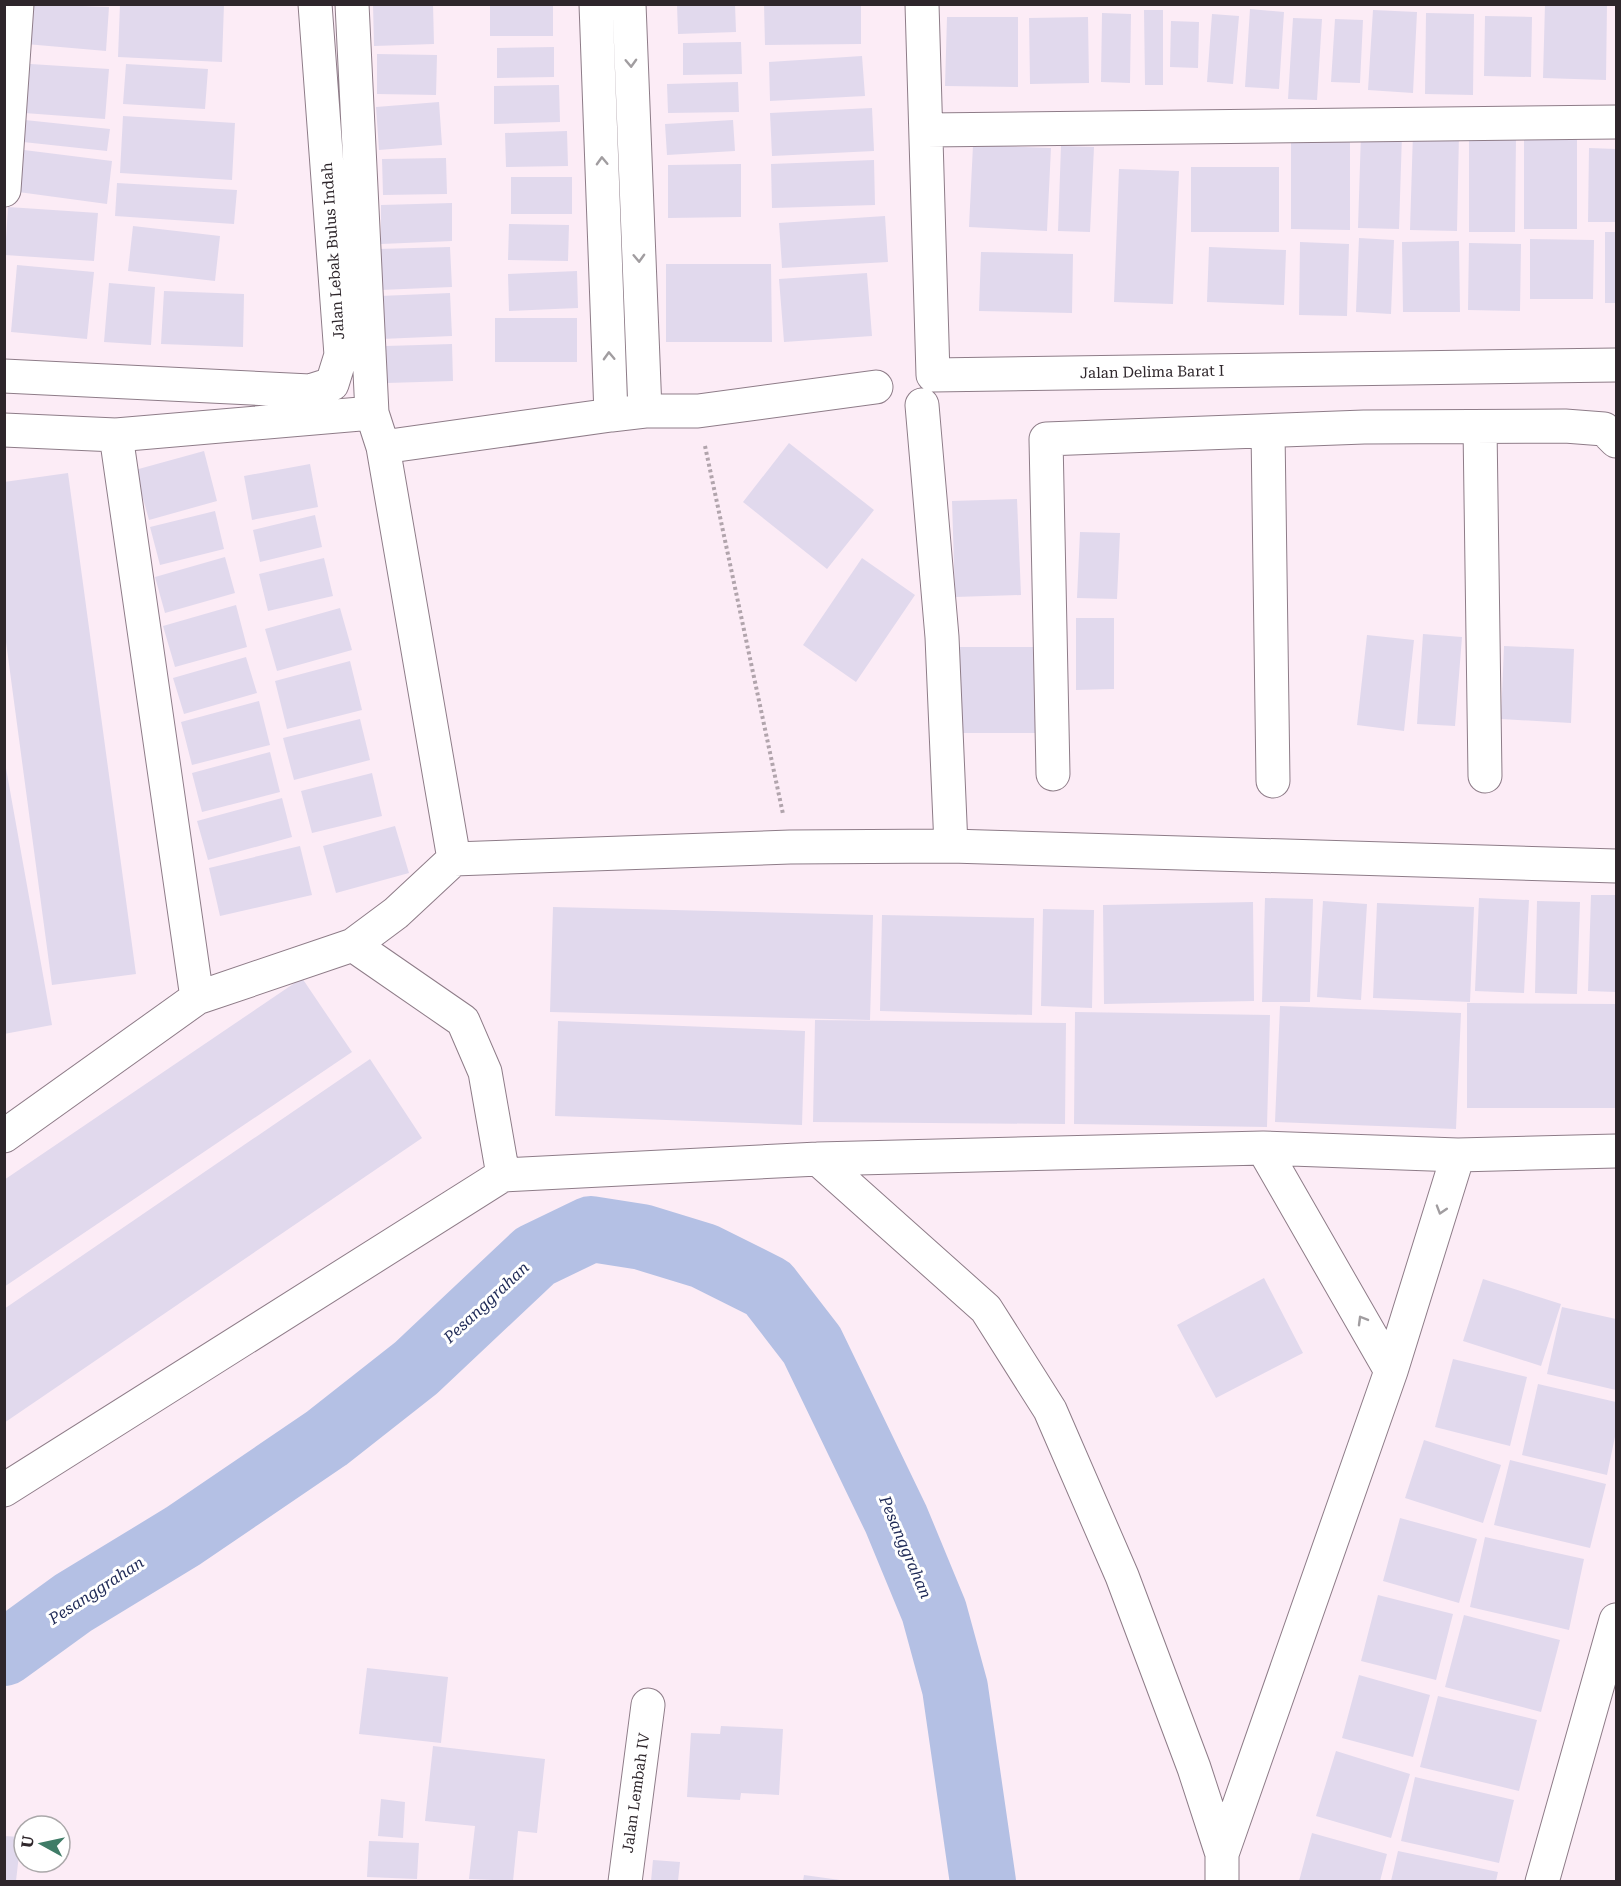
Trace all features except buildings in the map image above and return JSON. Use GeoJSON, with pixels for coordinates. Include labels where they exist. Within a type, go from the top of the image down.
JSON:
{"type":"FeatureCollection","features":[{"type":"Feature","properties":{"kind":"street"},"geometry":{"type":"LineString","coordinates":[[4,190],[17,4]]}},
{"type":"Feature","properties":{"kind":"street","name":"Jalan Lebak Bulus Indah"},"geometry":{"type":"LineString","coordinates":[[4,376],[310,391],[332,384],[341,355],[315,4]]}},
{"type":"Feature","properties":{"kind":"street"},"geometry":{"type":"LineString","coordinates":[[352,4],[372,413],[383,447],[454,859]]}},
{"type":"Feature","properties":{"kind":"street"},"geometry":{"type":"LineString","coordinates":[[596,4],[611,415]]}},
{"type":"Feature","properties":{"kind":"street"},"geometry":{"type":"LineString","coordinates":[[629,4],[645,411]]}},
{"type":"Feature","properties":{"kind":"street","name":"Jalan Delima Barat I"},"geometry":{"type":"LineString","coordinates":[[922,4],[933,375],[1617,365]]}},
{"type":"Feature","properties":{"kind":"street"},"geometry":{"type":"LineString","coordinates":[[927,130],[1617,122]]}},
{"type":"Feature","properties":{"kind":"street"},"geometry":{"type":"LineString","coordinates":[[383,447],[611,415],[645,411],[698,411],[876,387]]}},
{"type":"Feature","properties":{"kind":"street"},"geometry":{"type":"LineString","coordinates":[[922,405],[942,637],[951,846]]}},
{"type":"Feature","properties":{"kind":"street"},"geometry":{"type":"LineString","coordinates":[[4,430],[116,435],[372,413]]}},
{"type":"Feature","properties":{"kind":"street"},"geometry":{"type":"LineString","coordinates":[[1480,427],[1485,776]]}},
{"type":"Feature","properties":{"kind":"street"},"geometry":{"type":"LineString","coordinates":[[1053,774],[1046,439],[1268,431],[1480,427],[1604,429],[1617,441]]}},
{"type":"Feature","properties":{"kind":"street"},"geometry":{"type":"LineString","coordinates":[[1268,431],[1273,781]]}},
{"type":"Feature","properties":{"kind":"street"},"geometry":{"type":"LineString","coordinates":[[116,435],[197,998]]}},
{"type":"Feature","properties":{"kind":"street"},"geometry":{"type":"LineString","coordinates":[[4,1136],[197,998],[353,945],[396,913],[454,859],[790,847],[951,846],[1617,866]]}},
{"type":"Feature","properties":{"kind":"street"},"geometry":{"type":"LineString","coordinates":[[353,945],[463,1021],[485,1072],[503,1174]]}},
{"type":"Feature","properties":{"kind":"street"},"geometry":{"type":"LineString","coordinates":[[4,1490],[503,1174],[818,1158],[1263,1148],[1458,1155],[1617,1151]]}},
{"type":"Feature","properties":{"kind":"street"},"geometry":{"type":"LineString","coordinates":[[1263,1148],[1391,1371]]}},
{"type":"Feature","properties":{"kind":"street"},"geometry":{"type":"LineString","coordinates":[[1222,1868],[1391,1371],[1458,1155]]}},
{"type":"Feature","properties":{"kind":"street"},"geometry":{"type":"LineString","coordinates":[[818,1158],[986,1309],[1050,1410],[1122,1576],[1194,1768],[1222,1868]]}},
{"type":"Feature","properties":{"kind":"street"},"geometry":{"type":"LineString","coordinates":[[1542,1881],[1617,1620]]}},
{"type":"Feature","properties":{"kind":"street","name":"Jalan Lembah IV"},"geometry":{"type":"LineString","coordinates":[[625,1881],[648,1706]]}},
{"type":"Feature","properties":{"kind":"path"},"geometry":{"type":"LineString","coordinates":[[698,411],[790,847]]}},
{"type":"Feature","properties":{"kind":"waterway","name":"Pesanggrahan"},"geometry":{"type":"LineString","coordinates":[[4,1653],[73,1603],[183,1536],[327,1438],[416,1368],[535,1256],[591,1229],[642,1237],[704,1256],[768,1288],[812,1345],[896,1519],[934,1611],[955,1688],[983,1882]]}}]}
